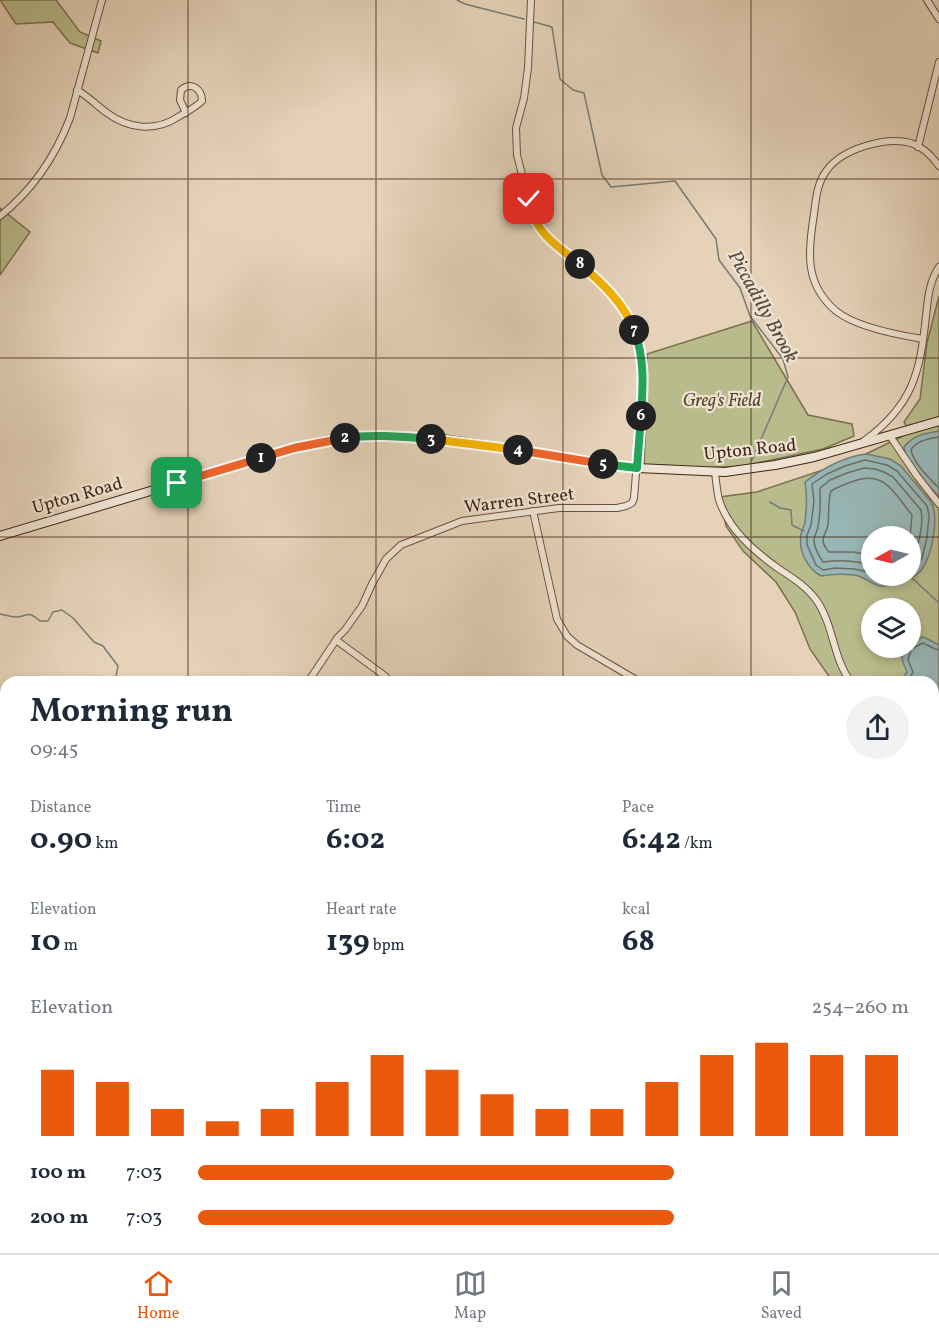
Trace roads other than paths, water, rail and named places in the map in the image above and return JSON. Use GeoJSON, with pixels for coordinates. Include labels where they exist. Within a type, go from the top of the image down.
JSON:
{"type":"FeatureCollection","features":[{"type":"Feature","properties":{"kind":"main road","name":"Upton Road"},"geometry":{"type":"LineString","coordinates":[[0,536],[294,448],[359,436],[443,439],[637,468],[715,472],[775,465],[820,456],[939,421]]}},
{"type":"Feature","properties":{"kind":"street"},"geometry":{"type":"LineString","coordinates":[[0,216],[33,184],[53,156],[63,136],[102,0]]}},
{"type":"Feature","properties":{"kind":"street","name":"Warren Street"},"geometry":{"type":"LineString","coordinates":[[312,676],[362,606],[386,558],[401,545],[462,521],[559,507],[616,508],[632,503],[634,498],[643,368],[641,351],[633,326],[622,307],[598,280],[551,241],[538,224],[519,164],[515,138],[528,68],[531,0]]}},
{"type":"Feature","properties":{"kind":"street"},"geometry":{"type":"LineString","coordinates":[[927,0],[939,19]]}},
{"type":"Feature","properties":{"kind":"street"},"geometry":{"type":"LineString","coordinates":[[918,147],[939,62]]}},
{"type":"Feature","properties":{"kind":"street"},"geometry":{"type":"LineString","coordinates":[[77,90],[119,120],[139,128],[149,128],[169,123],[197,106],[202,101],[202,95],[194,86],[181,90],[180,100],[186,112]]}},
{"type":"Feature","properties":{"kind":"street"},"geometry":{"type":"LineString","coordinates":[[923,339],[861,324],[838,312],[820,293],[814,281],[809,243],[821,179],[837,159],[849,152],[873,145],[899,141],[923,149],[939,166]]}},
{"type":"Feature","properties":{"kind":"street"},"geometry":{"type":"LineString","coordinates":[[857,446],[887,422],[903,402],[915,379],[929,289],[932,276],[939,267]]}},
{"type":"Feature","properties":{"kind":"street"},"geometry":{"type":"LineString","coordinates":[[890,436],[939,504]]}},
{"type":"Feature","properties":{"kind":"street"},"geometry":{"type":"LineString","coordinates":[[715,472],[720,501],[736,532],[764,558],[798,580],[816,599],[822,609],[847,676]]}},
{"type":"Feature","properties":{"kind":"street"},"geometry":{"type":"LineString","coordinates":[[533,511],[556,619],[567,636],[577,645],[630,676]]}},
{"type":"Feature","properties":{"kind":"street"},"geometry":{"type":"LineString","coordinates":[[336,640],[385,676]]}},
{"type":"Feature","properties":{"kind":"water"},"geometry":{"type":"Polygon","coordinates":[[[939,431],[939,496],[912,467],[904,447],[916,437],[939,431]]]}},
{"type":"Feature","properties":{"kind":"water"},"geometry":{"type":"Polygon","coordinates":[[[866,454],[890,459],[901,466],[931,502],[935,525],[929,555],[921,570],[921,526],[861,526],[861,577],[838,574],[821,576],[805,559],[800,541],[805,523],[805,482],[834,464],[866,454]]]}},
{"type":"Feature","properties":{"kind":"water"},"geometry":{"type":"Polygon","coordinates":[[[921,638],[926,638],[939,645],[939,676],[905,676],[907,672],[902,658],[921,658],[921,638]]]}},
{"type":"Feature","properties":{"kind":"waterway","name":"Piccadilly Brook"},"geometry":{"type":"LineString","coordinates":[[457,0],[524,19]]}},
{"type":"Feature","properties":{"kind":"waterway","name":"Piccadilly Brook"},"geometry":{"type":"LineString","coordinates":[[534,22],[552,27],[560,79],[573,90],[584,93],[602,175],[611,187],[675,181],[716,239],[719,260],[740,288],[750,316],[783,359],[788,377],[752,460]]}},
{"type":"Feature","properties":{"kind":"waterway","name":"Piccadilly Brook"},"geometry":{"type":"LineString","coordinates":[[770,502],[780,508],[791,510],[792,525],[804,531]]}},
{"type":"Feature","properties":{"kind":"waterway","name":"Piccadilly Brook"},"geometry":{"type":"LineString","coordinates":[[921,586],[939,603]]}},
{"type":"Feature","properties":{"kind":"waterway"},"geometry":{"type":"LineString","coordinates":[[0,614],[16,617],[30,614],[40,621],[48,621],[53,612],[62,610],[73,618],[94,642],[103,646],[118,666],[116,676]]}},
{"type":"Feature","properties":{"kind":"park label","name":"Greg's Field"},"geometry":{"type":"Point","coordinates":[722,400]}}]}
